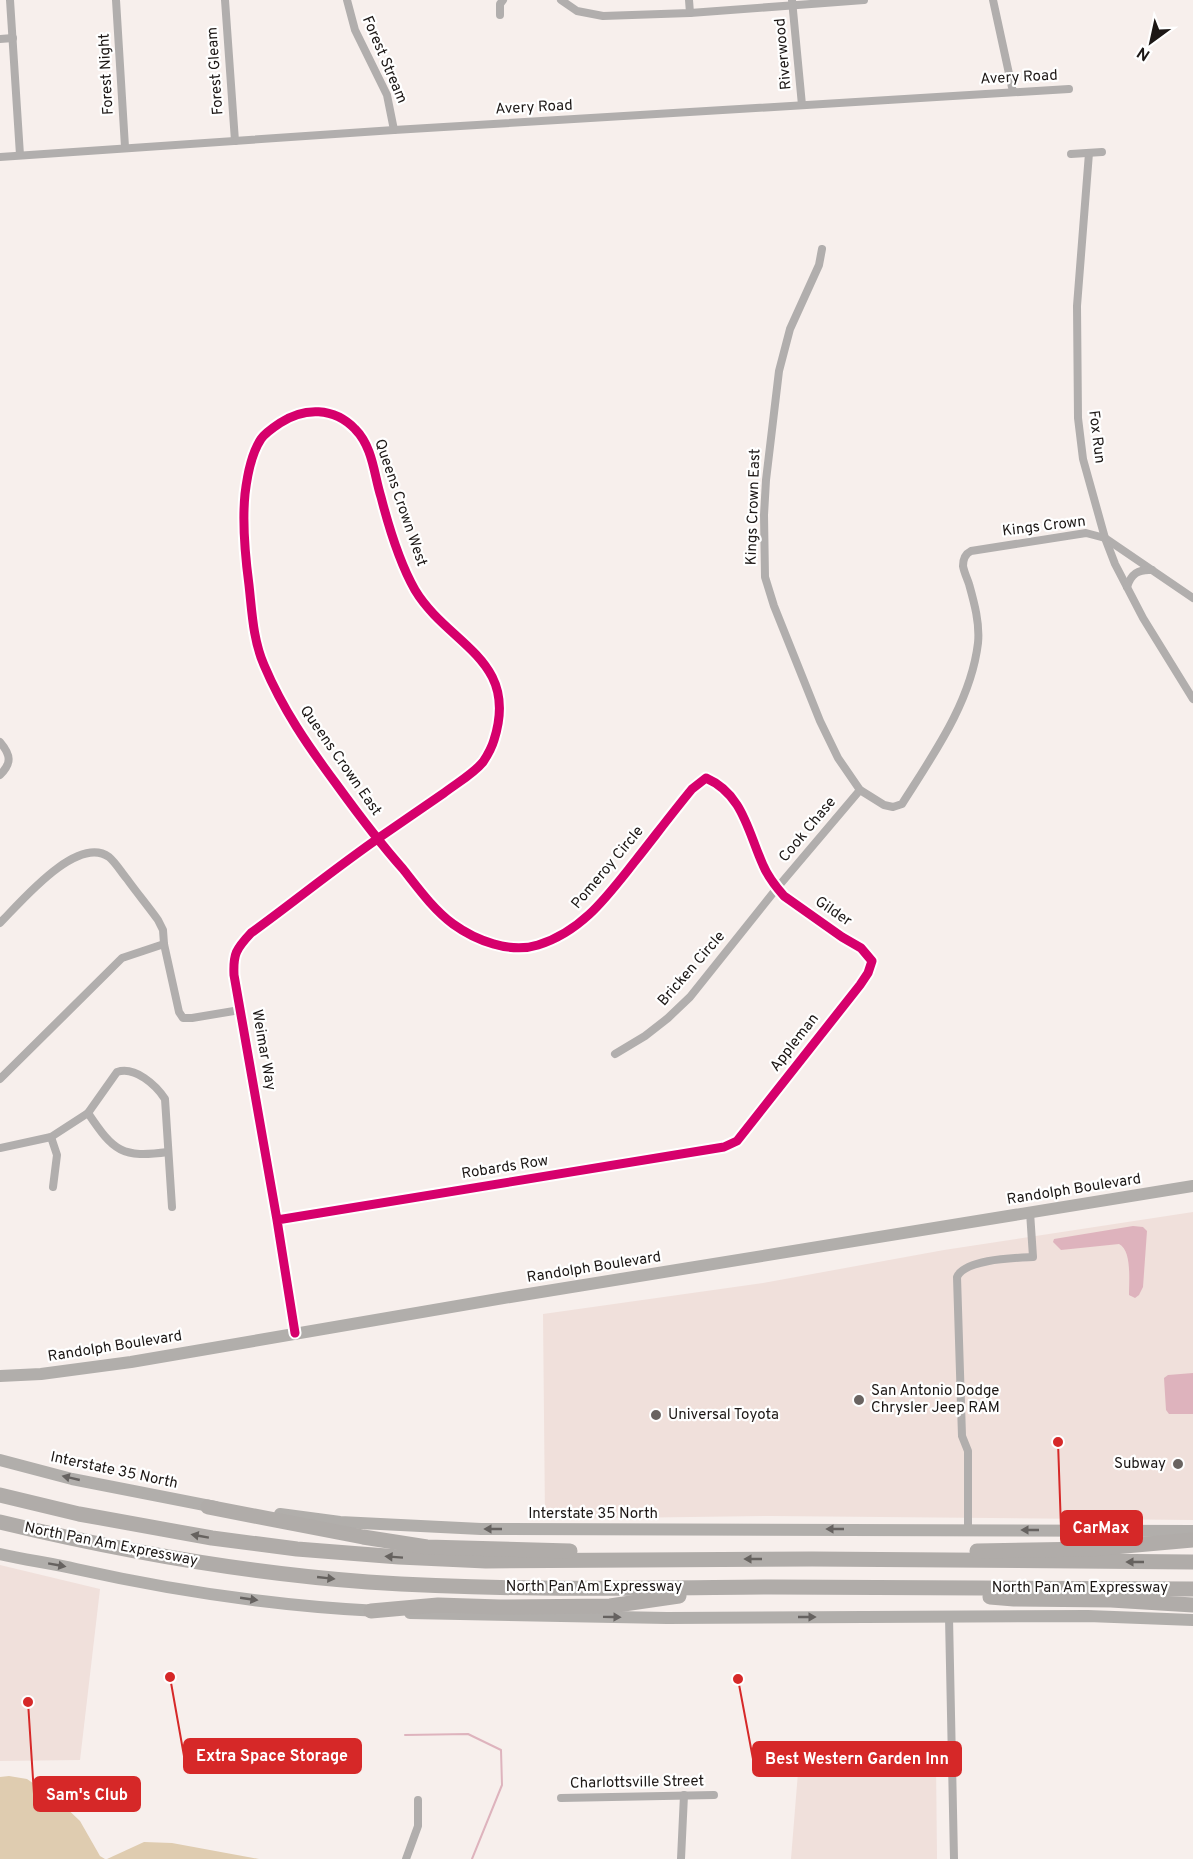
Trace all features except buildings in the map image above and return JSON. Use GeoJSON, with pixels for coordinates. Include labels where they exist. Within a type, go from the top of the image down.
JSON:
{"type":"FeatureCollection","features":[{"type":"Feature","properties":{"kind":"highway","name":"North Pan Am Expressway"},"geometry":{"type":"LineString","coordinates":[[0,1496],[79,1514],[201,1536],[297,1549],[399,1557],[486,1561],[812,1559],[1193,1563]]}},
{"type":"Feature","properties":{"kind":"highway"},"geometry":{"type":"LineString","coordinates":[[208,1507],[363,1538],[428,1547],[551,1550],[684,1559]]}},
{"type":"Feature","properties":{"kind":"highway","name":"North Pan Am Expressway"},"geometry":{"type":"LineString","coordinates":[[0,1522],[78,1541],[157,1556],[364,1582],[515,1588],[1193,1589]]}},
{"type":"Feature","properties":{"kind":"highway"},"geometry":{"type":"LineString","coordinates":[[812,1559],[937,1551],[1067,1550],[1193,1540]]}},
{"type":"Feature","properties":{"kind":"highway"},"geometry":{"type":"LineString","coordinates":[[371,1611],[438,1605],[551,1608],[610,1606],[739,1587]]}},
{"type":"Feature","properties":{"kind":"highway"},"geometry":{"type":"LineString","coordinates":[[871,1587],[1014,1599],[1111,1600],[1193,1605]]}},
{"type":"Feature","properties":{"kind":"main road","name":"Randolph Boulevard"},"geometry":{"type":"LineString","coordinates":[[0,1376],[41,1374],[131,1362],[1193,1186]]}},
{"type":"Feature","properties":{"kind":"main road","name":"Interstate 35 North"},"geometry":{"type":"LineString","coordinates":[[0,1460],[72,1479],[208,1507],[245,1509],[340,1522],[481,1529],[1193,1530]]}},
{"type":"Feature","properties":{"kind":"main road"},"geometry":{"type":"LineString","coordinates":[[0,1554],[176,1589],[265,1602],[371,1611],[448,1615],[667,1618],[1088,1616],[1193,1620]]}},
{"type":"Feature","properties":{"kind":"street"},"geometry":{"type":"LineString","coordinates":[[10,0],[20,156]]}},
{"type":"Feature","properties":{"kind":"street","name":"Forest Night"},"geometry":{"type":"LineString","coordinates":[[116,0],[125,147]]}},
{"type":"Feature","properties":{"kind":"street","name":"Forest Gleam"},"geometry":{"type":"LineString","coordinates":[[225,0],[235,141]]}},
{"type":"Feature","properties":{"kind":"street","name":"Forest Stream"},"geometry":{"type":"LineString","coordinates":[[347,0],[355,30],[387,95],[392,109],[394,130]]}},
{"type":"Feature","properties":{"kind":"street"},"geometry":{"type":"LineString","coordinates":[[500,15],[500,4],[503,0]]}},
{"type":"Feature","properties":{"kind":"street"},"geometry":{"type":"LineString","coordinates":[[561,0],[578,11],[603,16],[690,13],[792,3],[864,0]]}},
{"type":"Feature","properties":{"kind":"street"},"geometry":{"type":"LineString","coordinates":[[688,0],[690,13]]}},
{"type":"Feature","properties":{"kind":"street"},"geometry":{"type":"LineString","coordinates":[[993,0],[1013,92]]}},
{"type":"Feature","properties":{"kind":"street","name":"Riverwood"},"geometry":{"type":"LineString","coordinates":[[792,3],[802,105]]}},
{"type":"Feature","properties":{"kind":"street"},"geometry":{"type":"LineString","coordinates":[[0,39],[13,38]]}},
{"type":"Feature","properties":{"kind":"street","name":"Avery Road"},"geometry":{"type":"LineString","coordinates":[[0,157],[125,147],[1069,89]]}},
{"type":"Feature","properties":{"kind":"street"},"geometry":{"type":"LineString","coordinates":[[1071,154],[1102,152]]}},
{"type":"Feature","properties":{"kind":"street","name":"Fox Run"},"geometry":{"type":"LineString","coordinates":[[1089,153],[1077,306],[1078,418],[1083,459],[1105,538],[1127,587],[1143,618],[1193,699]]}},
{"type":"Feature","properties":{"kind":"street","name":"Kings Crown East"},"geometry":{"type":"LineString","coordinates":[[822,249],[819,265],[790,329],[779,371],[766,480],[765,577],[774,606],[820,721],[838,758],[860,790]]}},
{"type":"Feature","properties":{"kind":"street","name":"Queens Crown West"},"geometry":{"type":"LineString","coordinates":[[275,427],[297,415],[323,411],[332,413],[355,428],[370,453],[393,536],[414,589],[442,623],[479,656],[489,669],[496,684],[499,703],[496,729],[493,743],[483,761],[466,777],[377,839]]}},
{"type":"Feature","properties":{"kind":"street","name":"Queens Crown East"},"geometry":{"type":"LineString","coordinates":[[275,427],[262,438],[254,454],[245,494],[246,564],[251,615],[259,653],[282,704],[303,739],[377,839]]}},
{"type":"Feature","properties":{"kind":"street","name":"Kings Crown"},"geometry":{"type":"LineString","coordinates":[[860,790],[884,805],[893,807],[902,804],[956,711],[969,682],[976,658],[978,639],[974,607],[963,566],[966,554],[977,549],[1086,533],[1105,538],[1193,598]]}},
{"type":"Feature","properties":{"kind":"street"},"geometry":{"type":"LineString","coordinates":[[1127,587],[1138,571],[1152,570]]}},
{"type":"Feature","properties":{"kind":"street"},"geometry":{"type":"LineString","coordinates":[[0,742],[10,756],[10,762],[0,776]]}},
{"type":"Feature","properties":{"kind":"street","name":"Pomeroy Circle"},"geometry":{"type":"LineString","coordinates":[[377,839],[429,901],[457,927],[480,939],[504,946],[538,945],[572,929],[598,908],[692,789],[706,778]]}},
{"type":"Feature","properties":{"kind":"street","name":"Gilder"},"geometry":{"type":"LineString","coordinates":[[706,778],[718,783],[731,796],[746,820],[764,868],[784,896],[861,948],[872,961]]}},
{"type":"Feature","properties":{"kind":"street","name":"Cook Chase"},"geometry":{"type":"LineString","coordinates":[[777,888],[860,790]]}},
{"type":"Feature","properties":{"kind":"street","name":"Weimar Way"},"geometry":{"type":"LineString","coordinates":[[295,1333],[233,963],[238,946],[251,933],[377,839]]}},
{"type":"Feature","properties":{"kind":"street"},"geometry":{"type":"LineString","coordinates":[[0,923],[59,867],[75,857],[97,852],[108,856],[158,920],[163,930],[179,1012],[183,1018],[240,1010]]}},
{"type":"Feature","properties":{"kind":"street","name":"Bricken Circle"},"geometry":{"type":"LineString","coordinates":[[615,1054],[645,1036],[690,997],[777,888]]}},
{"type":"Feature","properties":{"kind":"street"},"geometry":{"type":"LineString","coordinates":[[0,1079],[122,958],[164,944]]}},
{"type":"Feature","properties":{"kind":"street","name":"Appleman"},"geometry":{"type":"LineString","coordinates":[[737,1141],[865,978],[872,961]]}},
{"type":"Feature","properties":{"kind":"street"},"geometry":{"type":"LineString","coordinates":[[0,1148],[51,1137],[88,1113],[102,1097],[117,1072],[124,1070],[146,1079],[158,1088],[165,1099],[172,1207]]}},
{"type":"Feature","properties":{"kind":"street"},"geometry":{"type":"LineString","coordinates":[[88,1113],[100,1132],[118,1148],[128,1153],[143,1155],[168,1152]]}},
{"type":"Feature","properties":{"kind":"street"},"geometry":{"type":"LineString","coordinates":[[51,1137],[57,1155],[52,1187]]}},
{"type":"Feature","properties":{"kind":"street","name":"Robards Row"},"geometry":{"type":"LineString","coordinates":[[277,1220],[714,1149],[737,1141]]}},
{"type":"Feature","properties":{"kind":"street"},"geometry":{"type":"LineString","coordinates":[[968,1530],[968,1451],[962,1436],[957,1277],[959,1272],[968,1266],[1033,1257],[1030,1212]]}},
{"type":"Feature","properties":{"kind":"street"},"geometry":{"type":"LineString","coordinates":[[949,1617],[954,1859]]}},
{"type":"Feature","properties":{"kind":"street"},"geometry":{"type":"LineString","coordinates":[[681,1859],[684,1795]]}},
{"type":"Feature","properties":{"kind":"street","name":"Charlottsville Street"},"geometry":{"type":"LineString","coordinates":[[561,1798],[714,1795]]}},
{"type":"Feature","properties":{"kind":"street"},"geometry":{"type":"LineString","coordinates":[[406,1859],[418,1826],[418,1800]]}},
{"type":"Feature","properties":{"kind":"shaded area"},"geometry":{"type":"Polygon","coordinates":[[[1193,1212],[1193,1520],[771,1516],[545,1519],[543,1314],[763,1283],[944,1250],[1193,1212]]]}},
{"type":"Feature","properties":{"kind":"shaded area"},"geometry":{"type":"Polygon","coordinates":[[[1133,1226],[1143,1227],[1147,1231],[1143,1287],[1135,1298],[1129,1295],[1128,1259],[1123,1247],[1119,1244],[1061,1250],[1053,1242],[1054,1239],[1133,1226]]]}},
{"type":"Feature","properties":{"kind":"shaded area"},"geometry":{"type":"Polygon","coordinates":[[[1193,1373],[1193,1414],[1169,1414],[1166,1410],[1164,1378],[1168,1375],[1193,1373]]]}},
{"type":"Feature","properties":{"kind":"shaded area"},"geometry":{"type":"Polygon","coordinates":[[[0,1565],[100,1589],[80,1760],[0,1761],[0,1565]]]}},
{"type":"Feature","properties":{"kind":"shaded area"},"geometry":{"type":"Polygon","coordinates":[[[800,1748],[936,1762],[937,1859],[791,1859],[800,1748]]]}},
{"type":"Feature","properties":{"kind":"shaded area"},"geometry":{"type":"Polygon","coordinates":[[[0,1777],[27,1779],[59,1801],[80,1821],[100,1856],[105,1859],[0,1859],[0,1777]]]}},
{"type":"Feature","properties":{"kind":"shaded area"},"geometry":{"type":"Polygon","coordinates":[[[144,1842],[172,1843],[259,1859],[107,1859],[144,1842]]]}},
{"type":"Feature","properties":{"kind":"waterway"},"geometry":{"type":"LineString","coordinates":[[405,1735],[468,1734],[501,1750],[502,1785],[472,1859]]}},
{"type":"Feature","properties":{"kind":"cycle path"},"geometry":{"type":"LineString","coordinates":[[277,1220],[724,1147],[737,1141],[860,985],[872,961],[861,948],[784,896],[765,869],[743,815],[736,804],[718,785],[706,778],[692,789],[605,899],[581,921],[554,939],[527,947],[505,947],[482,940],[462,930],[439,912],[426,898],[403,869],[386,849],[377,838],[369,828],[306,742],[279,697],[257,646],[244,528],[245,494],[250,466],[258,445],[270,430],[299,414],[319,412],[328,413],[347,422],[366,444],[391,533],[409,579],[429,609],[477,655],[489,671],[497,690],[499,713],[492,746],[483,762],[475,770],[444,793],[383,835],[366,847],[251,933],[235,957],[234,975],[295,1333]]}},
{"type":"Feature","properties":{"kind":"place","name":"San Antonio Dodge Chrysler Jeep RAM"},"geometry":{"type":"Point","coordinates":[859,1400]}},
{"type":"Feature","properties":{"kind":"place","name":"Universal Toyota"},"geometry":{"type":"Point","coordinates":[656,1415]}},
{"type":"Feature","properties":{"kind":"place","name":"CarMax"},"geometry":{"type":"Point","coordinates":[1058,1442]}},
{"type":"Feature","properties":{"kind":"place","name":"Subway"},"geometry":{"type":"Point","coordinates":[1178,1464]}},
{"type":"Feature","properties":{"kind":"place","name":"Extra Space Storage"},"geometry":{"type":"Point","coordinates":[170,1677]}},
{"type":"Feature","properties":{"kind":"place","name":"Best Western Garden Inn"},"geometry":{"type":"Point","coordinates":[738,1679]}},
{"type":"Feature","properties":{"kind":"place","name":"Sam's Club"},"geometry":{"type":"Point","coordinates":[28,1702]}}]}
